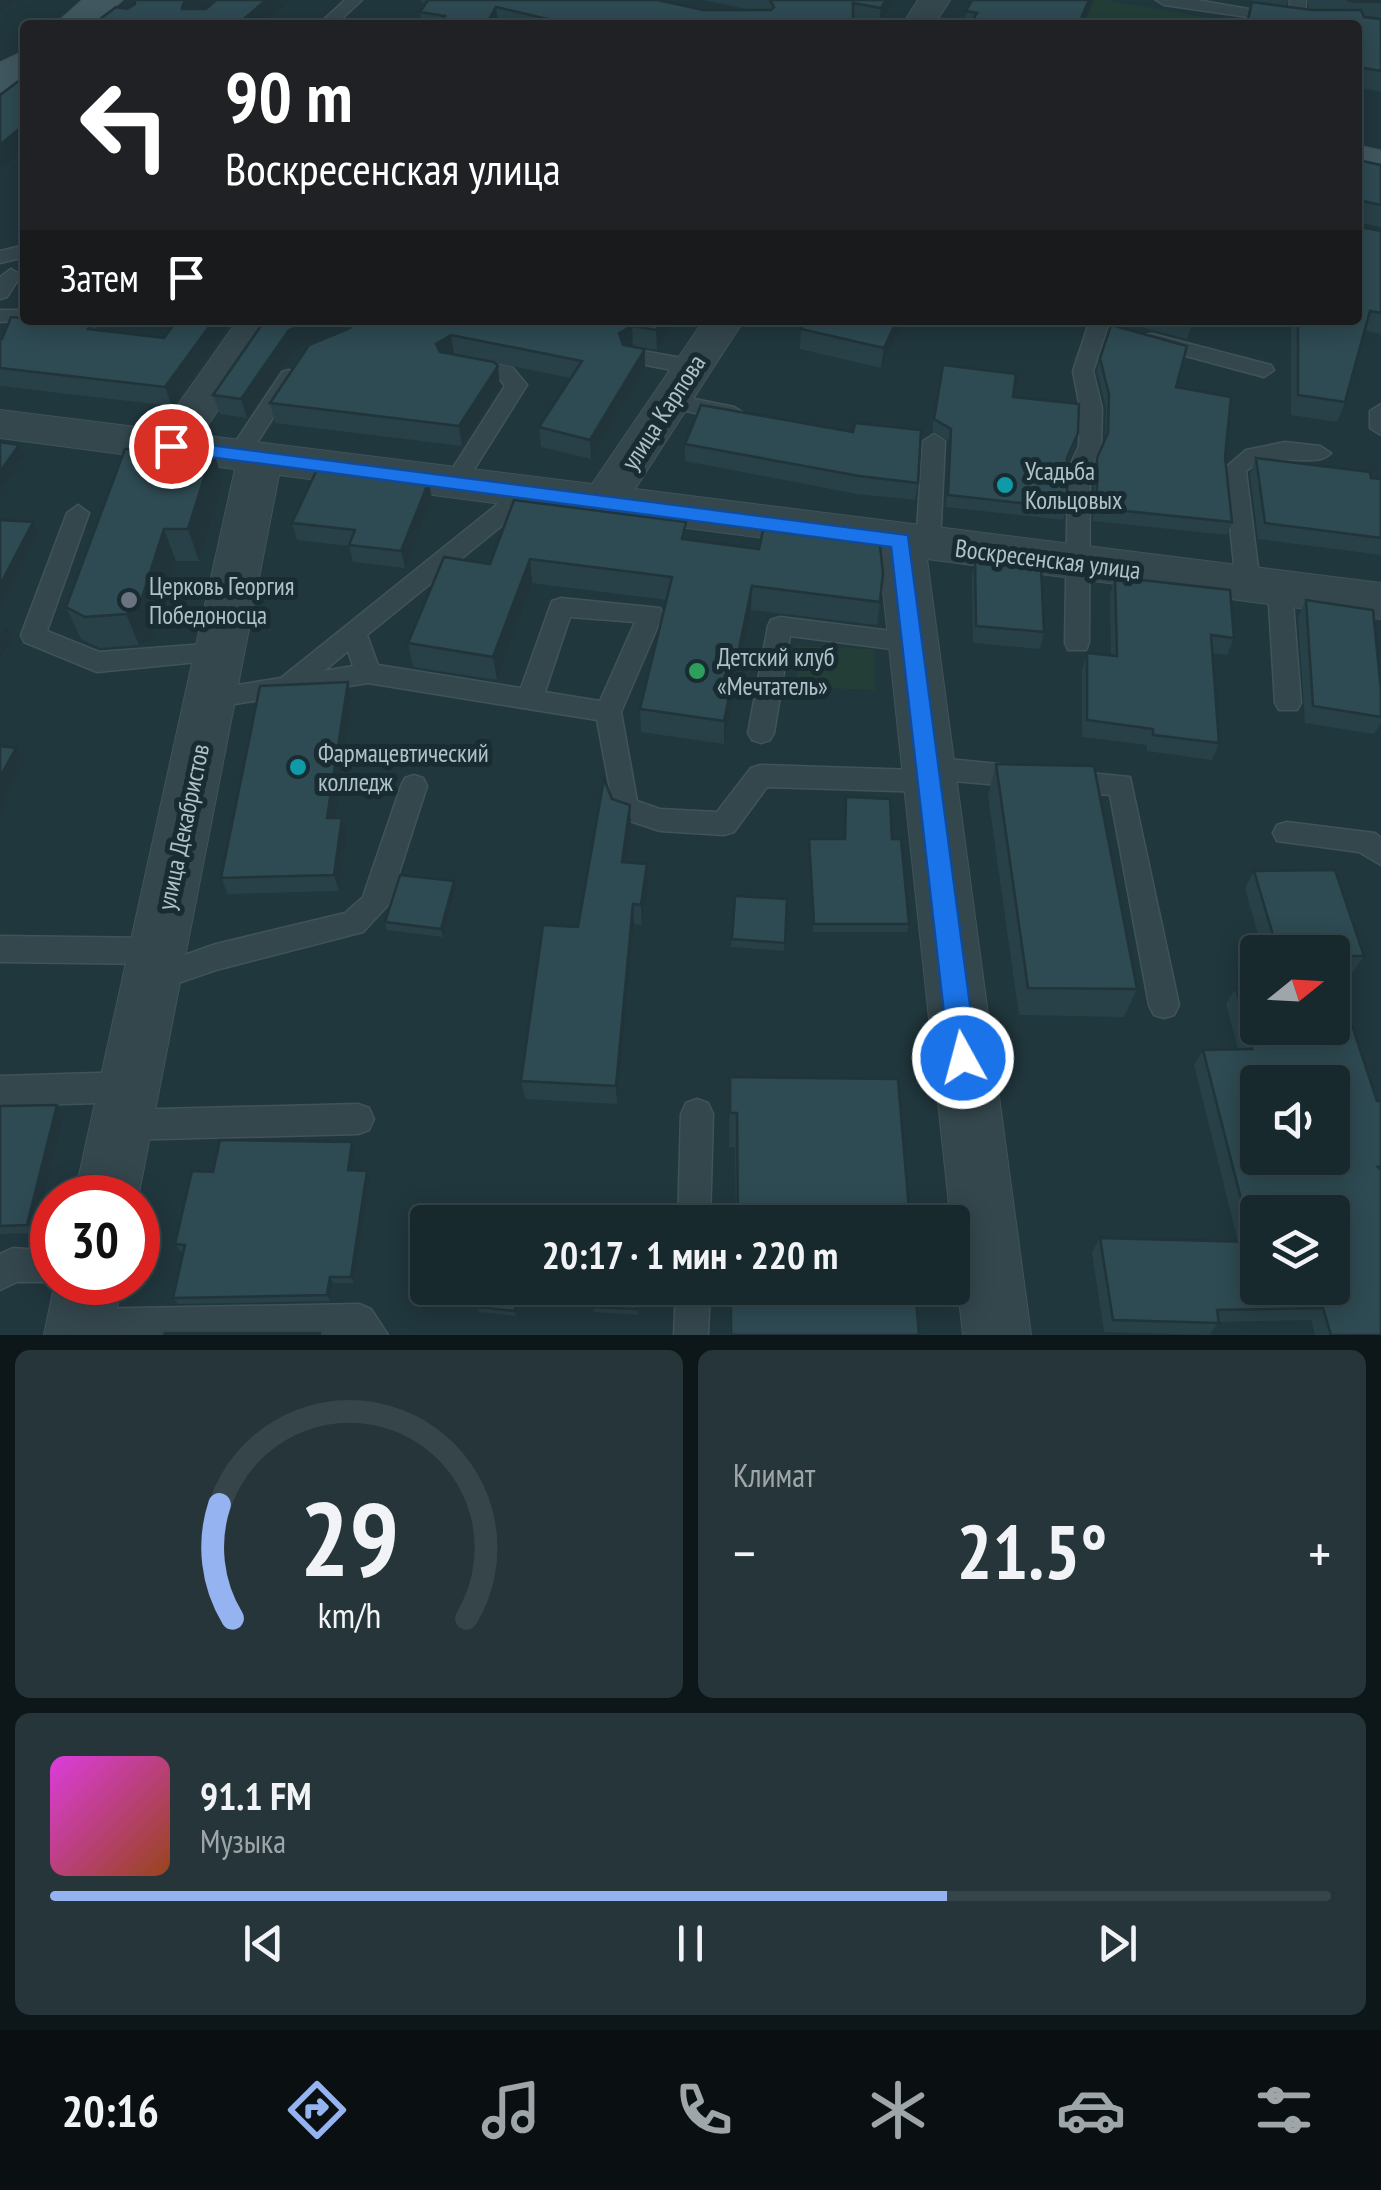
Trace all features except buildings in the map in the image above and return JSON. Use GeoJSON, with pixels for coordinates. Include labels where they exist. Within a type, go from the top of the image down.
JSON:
{"type":"FeatureCollection","features":[{"type":"Feature","properties":{"kind":"main road"},"geometry":{"type":"LineString","coordinates":[[0,81],[20,66]]}},
{"type":"Feature","properties":{"kind":"street"},"geometry":{"type":"LineString","coordinates":[[171,446],[256,325]]}},
{"type":"Feature","properties":{"kind":"street","name":"улица Карпова"},"geometry":{"type":"LineString","coordinates":[[603,503],[721,325]]}},
{"type":"Feature","properties":{"kind":"street","name":"Воскресенская улица"},"geometry":{"type":"LineString","coordinates":[[0,424],[1381,601]]}},
{"type":"Feature","properties":{"kind":"street","name":"улица Декабристов"},"geometry":{"type":"LineString","coordinates":[[111,1175],[214,675],[249,456]]}},
{"type":"Feature","properties":{"kind":"street"},"geometry":{"type":"LineString","coordinates":[[914,542],[915,643],[997,1335]]}},
{"type":"Feature","properties":{"kind":"lane"},"geometry":{"type":"LineString","coordinates":[[332,20],[354,0]]}},
{"type":"Feature","properties":{"kind":"lane"},"geometry":{"type":"LineString","coordinates":[[1164,0],[1304,20]]}},
{"type":"Feature","properties":{"kind":"lane"},"geometry":{"type":"LineString","coordinates":[[1297,19],[1298,0]]}},
{"type":"Feature","properties":{"kind":"lane"},"geometry":{"type":"LineString","coordinates":[[1077,643],[1079,470],[1090,446],[1091,408],[1083,372],[1100,325]]}},
{"type":"Feature","properties":{"kind":"lane"},"geometry":{"type":"LineString","coordinates":[[1104,325],[1264,370]]}},
{"type":"Feature","properties":{"kind":"lane"},"geometry":{"type":"LineString","coordinates":[[632,356],[753,418]]}},
{"type":"Feature","properties":{"kind":"lane"},"geometry":{"type":"LineString","coordinates":[[249,456],[304,357]]}},
{"type":"Feature","properties":{"kind":"lane"},"geometry":{"type":"LineString","coordinates":[[454,364],[505,372],[516,385],[455,482]]}},
{"type":"Feature","properties":{"kind":"lane"},"geometry":{"type":"LineString","coordinates":[[1381,411],[1381,428]]}},
{"type":"Feature","properties":{"kind":"lane"},"geometry":{"type":"LineString","coordinates":[[914,542],[934,442]]}},
{"type":"Feature","properties":{"kind":"lane"},"geometry":{"type":"LineString","coordinates":[[1288,702],[1235,468],[1248,455],[1276,448],[1320,453]]}},
{"type":"Feature","properties":{"kind":"lane"},"geometry":{"type":"LineString","coordinates":[[288,687],[507,509],[548,494]]}},
{"type":"Feature","properties":{"kind":"lane"},"geometry":{"type":"LineString","coordinates":[[78,513],[33,635],[97,662],[288,687],[368,673],[608,712]]}},
{"type":"Feature","properties":{"kind":"lane"},"geometry":{"type":"LineString","coordinates":[[530,702],[561,606],[651,614],[608,712],[625,808],[660,820],[724,824],[760,776],[929,774],[1121,784],[1164,1005]]}},
{"type":"Feature","properties":{"kind":"lane"},"geometry":{"type":"LineString","coordinates":[[761,733],[780,626],[915,643]]}},
{"type":"Feature","properties":{"kind":"lane"},"geometry":{"type":"LineString","coordinates":[[354,632],[368,673]]}},
{"type":"Feature","properties":{"kind":"lane"},"geometry":{"type":"LineString","coordinates":[[0,949],[154,965],[216,956],[352,923],[375,904],[414,786]]}},
{"type":"Feature","properties":{"kind":"lane"},"geometry":{"type":"LineString","coordinates":[[1287,833],[1364,841],[1381,854]]}},
{"type":"Feature","properties":{"kind":"lane"},"geometry":{"type":"LineString","coordinates":[[0,1090],[125,1106],[358,1119]]}},
{"type":"Feature","properties":{"kind":"lane"},"geometry":{"type":"LineString","coordinates":[[694,1205],[696,1114]]}},
{"type":"Feature","properties":{"kind":"lane"},"geometry":{"type":"LineString","coordinates":[[0,1273],[14,1265],[30,1275]]}},
{"type":"Feature","properties":{"kind":"lane"},"geometry":{"type":"LineString","coordinates":[[105,1305],[359,1322],[371,1335]]}},
{"type":"Feature","properties":{"kind":"lane"},"geometry":{"type":"LineString","coordinates":[[692,1305],[692,1335]]}},
{"type":"Feature","properties":{"kind":"green space"},"geometry":{"type":"Polygon","coordinates":[[[1094,0],[1105,0],[1222,20],[1084,20],[1094,0]]]}},
{"type":"Feature","properties":{"kind":"green space"},"geometry":{"type":"Polygon","coordinates":[[[797,646],[874,649],[875,690],[797,687],[797,646]]]}},
{"type":"Feature","properties":{"kind":"place","name":"Усадьба Кольцовых"},"geometry":{"type":"Point","coordinates":[1005,485]}},
{"type":"Feature","properties":{"kind":"place","name":"Церковь Георгия Победоносца"},"geometry":{"type":"Point","coordinates":[129,600]}},
{"type":"Feature","properties":{"kind":"place","name":"Детский клуб «Мечтатель»"},"geometry":{"type":"Point","coordinates":[697,671]}},
{"type":"Feature","properties":{"kind":"place","name":"Фармацевтический колледж"},"geometry":{"type":"Point","coordinates":[298,767]}},
{"type":"Feature","properties":{"kind":"route"},"geometry":{"type":"LineString","coordinates":[[171,446],[901,540],[963,1058]]}}]}
